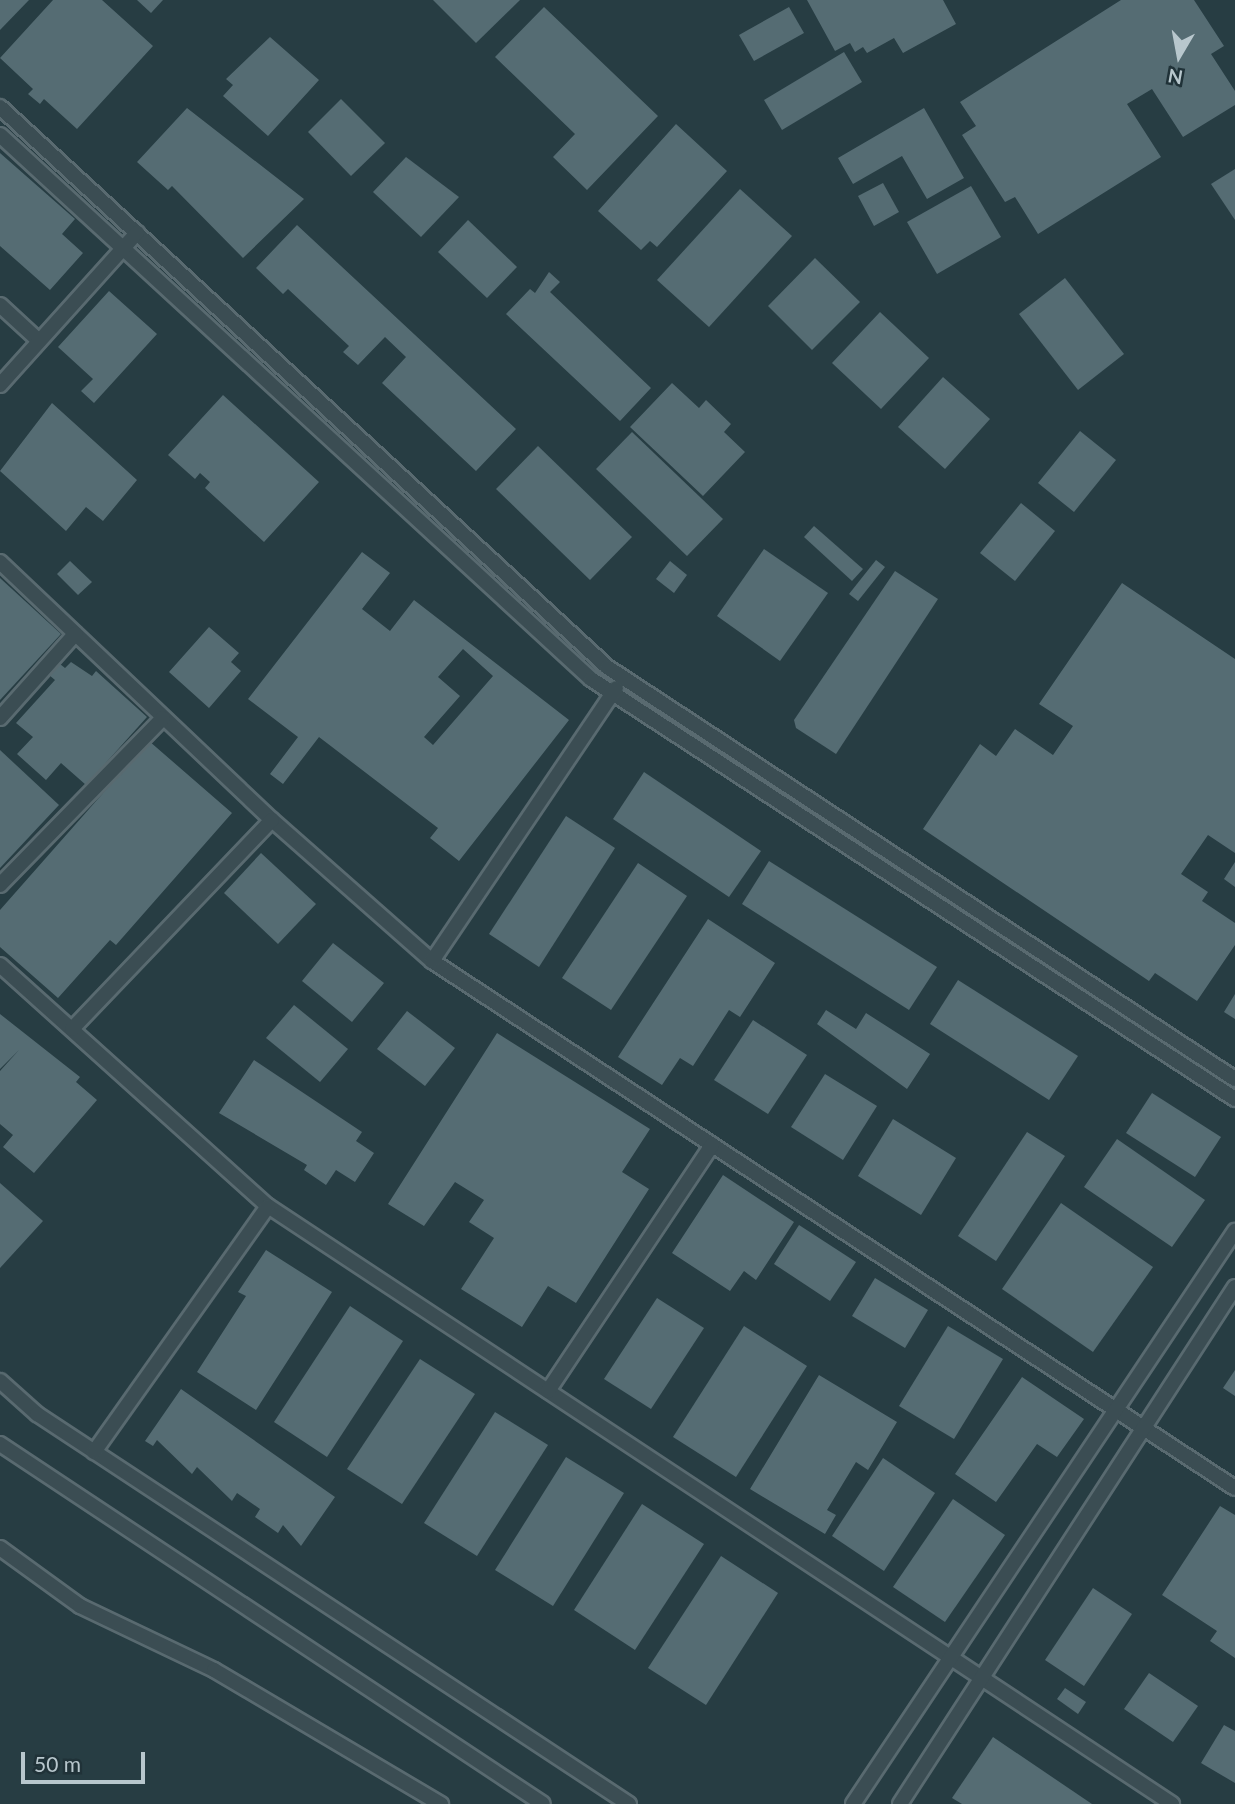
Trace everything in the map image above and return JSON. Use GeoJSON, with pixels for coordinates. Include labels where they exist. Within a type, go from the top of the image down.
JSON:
{"type":"FeatureCollection","features":[{"type":"Feature","properties":{"kind":"street"},"geometry":{"type":"LineString","coordinates":[[0,107],[622,678],[1235,1079]]}},
{"type":"Feature","properties":{"kind":"street"},"geometry":{"type":"LineString","coordinates":[[0,135],[612,693],[1235,1099]]}},
{"type":"Feature","properties":{"kind":"street"},"geometry":{"type":"LineString","coordinates":[[0,385],[137,233]]}},
{"type":"Feature","properties":{"kind":"street"},"geometry":{"type":"LineString","coordinates":[[0,305],[39,341]]}},
{"type":"Feature","properties":{"kind":"street"},"geometry":{"type":"LineString","coordinates":[[0,562],[272,820],[432,961],[1235,1488]]}},
{"type":"Feature","properties":{"kind":"street"},"geometry":{"type":"LineString","coordinates":[[0,718],[75,634]]}},
{"type":"Feature","properties":{"kind":"street"},"geometry":{"type":"LineString","coordinates":[[432,961],[622,678]]}},
{"type":"Feature","properties":{"kind":"street"},"geometry":{"type":"LineString","coordinates":[[0,885],[163,718]]}},
{"type":"Feature","properties":{"kind":"street"},"geometry":{"type":"LineString","coordinates":[[72,1029],[272,820]]}},
{"type":"Feature","properties":{"kind":"street"},"geometry":{"type":"LineString","coordinates":[[0,965],[268,1206],[1172,1804]]}},
{"type":"Feature","properties":{"kind":"street"},"geometry":{"type":"LineString","coordinates":[[548,1391],[712,1145]]}},
{"type":"Feature","properties":{"kind":"street"},"geometry":{"type":"LineString","coordinates":[[94,1452],[268,1206]]}},
{"type":"Feature","properties":{"kind":"street"},"geometry":{"type":"LineString","coordinates":[[853,1804],[1235,1231]]}},
{"type":"Feature","properties":{"kind":"street"},"geometry":{"type":"LineString","coordinates":[[900,1804],[1235,1287]]}},
{"type":"Feature","properties":{"kind":"street"},"geometry":{"type":"LineString","coordinates":[[0,1381],[94,1452],[629,1804]]}},
{"type":"Feature","properties":{"kind":"street"},"geometry":{"type":"LineString","coordinates":[[0,1444],[543,1804]]}},
{"type":"Feature","properties":{"kind":"street"},"geometry":{"type":"LineString","coordinates":[[0,1548],[80,1606],[214,1670],[440,1804]]}},
{"type":"Feature","properties":{"kind":"building"},"geometry":{"type":"Polygon","coordinates":[[[0,0],[29,0],[0,30],[0,0]]]}},
{"type":"Feature","properties":{"kind":"building"},"geometry":{"type":"Polygon","coordinates":[[[53,0],[102,0],[153,46],[77,129],[44,99],[40,104],[28,94],[33,89],[0,58],[53,0]]]}},
{"type":"Feature","properties":{"kind":"building"},"geometry":{"type":"Polygon","coordinates":[[[137,0],[163,0],[151,13],[137,0]]]}},
{"type":"Feature","properties":{"kind":"building"},"geometry":{"type":"Polygon","coordinates":[[[433,0],[520,0],[476,43],[433,0]]]}},
{"type":"Feature","properties":{"kind":"building"},"geometry":{"type":"Polygon","coordinates":[[[807,0],[943,0],[956,24],[903,53],[894,38],[867,53],[863,47],[855,52],[850,43],[835,51],[807,0]]]}},
{"type":"Feature","properties":{"kind":"building"},"geometry":{"type":"Polygon","coordinates":[[[1121,0],[1194,0],[1224,46],[1211,54],[1235,91],[1235,105],[1183,137],[1152,89],[1127,104],[1161,157],[1038,234],[1015,197],[1005,202],[962,135],[976,126],[960,102],[1121,0]]]}},
{"type":"Feature","properties":{"kind":"building"},"geometry":{"type":"Polygon","coordinates":[[[544,7],[658,116],[587,190],[553,157],[575,134],[495,57],[544,7]]]}},
{"type":"Feature","properties":{"kind":"building"},"geometry":{"type":"Polygon","coordinates":[[[789,7],[804,33],[754,61],[739,35],[789,7]]]}},
{"type":"Feature","properties":{"kind":"building"},"geometry":{"type":"Polygon","coordinates":[[[270,37],[319,80],[268,136],[223,96],[233,85],[226,79],[270,37]]]}},
{"type":"Feature","properties":{"kind":"building"},"geometry":{"type":"Polygon","coordinates":[[[844,52],[862,82],[782,130],[764,100],[844,52]]]}},
{"type":"Feature","properties":{"kind":"building"},"geometry":{"type":"Polygon","coordinates":[[[341,99],[385,143],[351,176],[308,132],[341,99]]]}},
{"type":"Feature","properties":{"kind":"building"},"geometry":{"type":"Polygon","coordinates":[[[187,108],[304,199],[243,258],[172,186],[168,190],[137,162],[187,108]]]}},
{"type":"Feature","properties":{"kind":"building"},"geometry":{"type":"Polygon","coordinates":[[[924,108],[964,178],[927,199],[902,156],[853,184],[838,158],[924,108]]]}},
{"type":"Feature","properties":{"kind":"building"},"geometry":{"type":"Polygon","coordinates":[[[676,124],[727,171],[657,247],[650,241],[641,250],[598,211],[676,124]]]}},
{"type":"Feature","properties":{"kind":"building"},"geometry":{"type":"Polygon","coordinates":[[[0,153],[75,219],[62,234],[83,253],[50,290],[0,246],[0,153]]]}},
{"type":"Feature","properties":{"kind":"building"},"geometry":{"type":"Polygon","coordinates":[[[406,157],[459,197],[421,237],[373,192],[406,157]]]}},
{"type":"Feature","properties":{"kind":"building"},"geometry":{"type":"Polygon","coordinates":[[[1235,169],[1235,220],[1211,184],[1235,169]]]}},
{"type":"Feature","properties":{"kind":"building"},"geometry":{"type":"Polygon","coordinates":[[[883,183],[899,212],[874,226],[858,196],[883,183]]]}},
{"type":"Feature","properties":{"kind":"building"},"geometry":{"type":"Polygon","coordinates":[[[971,186],[1001,237],[937,274],[907,222],[971,186]]]}},
{"type":"Feature","properties":{"kind":"building"},"geometry":{"type":"Polygon","coordinates":[[[740,189],[792,236],[709,327],[657,280],[740,189]]]}},
{"type":"Feature","properties":{"kind":"building"},"geometry":{"type":"Polygon","coordinates":[[[468,220],[517,267],[487,298],[438,252],[468,220]]]}},
{"type":"Feature","properties":{"kind":"building"},"geometry":{"type":"Polygon","coordinates":[[[297,225],[516,429],[476,471],[382,383],[406,357],[385,337],[358,365],[343,352],[349,346],[288,289],[283,294],[256,268],[297,225]]]}},
{"type":"Feature","properties":{"kind":"building"},"geometry":{"type":"Polygon","coordinates":[[[815,258],[860,302],[812,350],[768,306],[815,258]]]}},
{"type":"Feature","properties":{"kind":"building"},"geometry":{"type":"Polygon","coordinates":[[[549,272],[560,282],[550,292],[651,388],[620,421],[506,314],[530,289],[535,293],[549,272]]]}},
{"type":"Feature","properties":{"kind":"building"},"geometry":{"type":"Polygon","coordinates":[[[1065,278],[1124,354],[1078,390],[1019,314],[1065,278]]]}},
{"type":"Feature","properties":{"kind":"building"},"geometry":{"type":"Polygon","coordinates":[[[109,291],[157,334],[94,403],[81,391],[93,379],[58,347],[109,291]]]}},
{"type":"Feature","properties":{"kind":"building"},"geometry":{"type":"Polygon","coordinates":[[[880,312],[929,358],[881,409],[832,363],[880,312]]]}},
{"type":"Feature","properties":{"kind":"building"},"geometry":{"type":"Polygon","coordinates":[[[943,377],[990,419],[945,469],[898,427],[943,377]]]}},
{"type":"Feature","properties":{"kind":"building"},"geometry":{"type":"Polygon","coordinates":[[[672,383],[699,408],[706,400],[731,424],[724,432],[745,452],[703,496],[630,427],[672,383]]]}},
{"type":"Feature","properties":{"kind":"building"},"geometry":{"type":"Polygon","coordinates":[[[223,395],[319,482],[264,542],[205,488],[210,482],[200,473],[195,479],[168,455],[223,395]]]}},
{"type":"Feature","properties":{"kind":"building"},"geometry":{"type":"Polygon","coordinates":[[[52,403],[137,480],[103,521],[86,507],[66,531],[0,471],[52,403]]]}},
{"type":"Feature","properties":{"kind":"building"},"geometry":{"type":"Polygon","coordinates":[[[1080,431],[1116,460],[1074,512],[1038,483],[1080,431]]]}},
{"type":"Feature","properties":{"kind":"building"},"geometry":{"type":"Polygon","coordinates":[[[632,432],[723,519],[687,556],[596,469],[632,432]]]}},
{"type":"Feature","properties":{"kind":"building"},"geometry":{"type":"Polygon","coordinates":[[[538,446],[632,537],[590,580],[496,489],[538,446]]]}},
{"type":"Feature","properties":{"kind":"building"},"geometry":{"type":"Polygon","coordinates":[[[1021,503],[1055,531],[1015,581],[980,553],[1021,503]]]}},
{"type":"Feature","properties":{"kind":"building"},"geometry":{"type":"Polygon","coordinates":[[[814,526],[863,569],[852,581],[804,537],[814,526]]]}},
{"type":"Feature","properties":{"kind":"building"},"geometry":{"type":"Polygon","coordinates":[[[764,549],[828,593],[780,661],[717,616],[764,549]]]}},
{"type":"Feature","properties":{"kind":"building"},"geometry":{"type":"Polygon","coordinates":[[[362,552],[390,573],[362,609],[390,631],[414,600],[569,720],[459,861],[430,838],[438,828],[319,737],[283,784],[270,774],[298,737],[248,699],[362,552]],[[463,649],[438,677],[460,696],[424,737],[433,745],[493,676],[463,649]]]}},
{"type":"Feature","properties":{"kind":"building"},"geometry":{"type":"Polygon","coordinates":[[[876,560],[885,567],[858,601],[849,594],[876,560]]]}},
{"type":"Feature","properties":{"kind":"building"},"geometry":{"type":"Polygon","coordinates":[[[70,561],[92,582],[78,595],[57,574],[70,561]]]}},
{"type":"Feature","properties":{"kind":"building"},"geometry":{"type":"Polygon","coordinates":[[[670,561],[687,575],[674,593],[656,579],[670,561]]]}},
{"type":"Feature","properties":{"kind":"building"},"geometry":{"type":"Polygon","coordinates":[[[895,571],[938,599],[836,754],[796,728],[794,720],[895,571]]]}},
{"type":"Feature","properties":{"kind":"building"},"geometry":{"type":"Polygon","coordinates":[[[0,578],[61,634],[0,700],[0,578]]]}},
{"type":"Feature","properties":{"kind":"building"},"geometry":{"type":"Polygon","coordinates":[[[1122,583],[1235,659],[1235,853],[1208,835],[1181,874],[1208,892],[1202,901],[1235,923],[1235,945],[1197,1001],[1155,973],[1149,981],[923,829],[980,744],[996,756],[1015,729],[1053,755],[1073,726],[1039,704],[1122,583]]]}},
{"type":"Feature","properties":{"kind":"building"},"geometry":{"type":"Polygon","coordinates":[[[209,627],[239,653],[231,662],[241,671],[209,708],[169,672],[209,627]]]}},
{"type":"Feature","properties":{"kind":"building"},"geometry":{"type":"Polygon","coordinates":[[[71,662],[92,676],[96,671],[147,717],[86,785],[61,763],[46,780],[17,754],[33,737],[16,723],[55,680],[49,675],[60,664],[65,668],[71,662]]]}},
{"type":"Feature","properties":{"kind":"building"},"geometry":{"type":"Polygon","coordinates":[[[149,741],[232,813],[116,945],[110,940],[58,998],[0,947],[0,910],[149,741]]]}},
{"type":"Feature","properties":{"kind":"building"},"geometry":{"type":"Polygon","coordinates":[[[0,750],[59,805],[0,868],[0,750]]]}},
{"type":"Feature","properties":{"kind":"building"},"geometry":{"type":"Polygon","coordinates":[[[644,772],[761,851],[729,897],[613,819],[644,772]]]}},
{"type":"Feature","properties":{"kind":"building"},"geometry":{"type":"Polygon","coordinates":[[[566,816],[615,848],[539,967],[489,934],[566,816]]]}},
{"type":"Feature","properties":{"kind":"building"},"geometry":{"type":"Polygon","coordinates":[[[261,853],[316,904],[278,944],[224,893],[261,853]]]}},
{"type":"Feature","properties":{"kind":"building"},"geometry":{"type":"Polygon","coordinates":[[[769,861],[937,967],[909,1010],[742,904],[769,861]]]}},
{"type":"Feature","properties":{"kind":"building"},"geometry":{"type":"Polygon","coordinates":[[[1235,862],[1235,887],[1224,879],[1235,862]]]}},
{"type":"Feature","properties":{"kind":"building"},"geometry":{"type":"Polygon","coordinates":[[[638,863],[687,896],[611,1010],[562,978],[638,863]]]}},
{"type":"Feature","properties":{"kind":"building"},"geometry":{"type":"Polygon","coordinates":[[[708,919],[775,963],[740,1017],[729,1010],[693,1066],[680,1058],[662,1085],[618,1057],[708,919]]]}},
{"type":"Feature","properties":{"kind":"building"},"geometry":{"type":"Polygon","coordinates":[[[333,943],[384,983],[352,1022],[302,981],[333,943]]]}},
{"type":"Feature","properties":{"kind":"building"},"geometry":{"type":"Polygon","coordinates":[[[958,980],[1078,1056],[1049,1100],[930,1024],[958,980]]]}},
{"type":"Feature","properties":{"kind":"building"},"geometry":{"type":"Polygon","coordinates":[[[1235,994],[1235,1019],[1224,1012],[1235,994]]]}},
{"type":"Feature","properties":{"kind":"building"},"geometry":{"type":"Polygon","coordinates":[[[294,1005],[348,1049],[320,1082],[266,1038],[294,1005]]]}},
{"type":"Feature","properties":{"kind":"building"},"geometry":{"type":"Polygon","coordinates":[[[826,1010],[856,1029],[866,1013],[930,1054],[907,1089],[817,1024],[826,1010]]]}},
{"type":"Feature","properties":{"kind":"building"},"geometry":{"type":"Polygon","coordinates":[[[407,1011],[455,1048],[425,1086],[377,1049],[407,1011]]]}},
{"type":"Feature","properties":{"kind":"building"},"geometry":{"type":"Polygon","coordinates":[[[0,1014],[80,1077],[76,1082],[97,1100],[34,1173],[3,1147],[13,1135],[0,1124],[0,1071],[19,1050],[0,1069],[0,1014]]]}},
{"type":"Feature","properties":{"kind":"building"},"geometry":{"type":"Polygon","coordinates":[[[753,1020],[807,1055],[768,1114],[714,1080],[753,1020]]]}},
{"type":"Feature","properties":{"kind":"building"},"geometry":{"type":"Polygon","coordinates":[[[497,1033],[650,1129],[622,1172],[649,1189],[576,1303],[548,1286],[522,1327],[461,1289],[494,1238],[469,1222],[484,1200],[455,1182],[424,1226],[388,1204],[497,1033]]]}},
{"type":"Feature","properties":{"kind":"building"},"geometry":{"type":"Polygon","coordinates":[[[254,1060],[362,1132],[356,1141],[374,1153],[355,1182],[336,1170],[326,1185],[304,1170],[307,1165],[219,1113],[254,1060]]]}},
{"type":"Feature","properties":{"kind":"building"},"geometry":{"type":"Polygon","coordinates":[[[825,1074],[877,1106],[843,1160],[791,1127],[825,1074]]]}},
{"type":"Feature","properties":{"kind":"building"},"geometry":{"type":"Polygon","coordinates":[[[1152,1093],[1221,1137],[1195,1177],[1126,1133],[1152,1093]]]}},
{"type":"Feature","properties":{"kind":"building"},"geometry":{"type":"Polygon","coordinates":[[[893,1119],[956,1158],[921,1215],[858,1176],[893,1119]]]}},
{"type":"Feature","properties":{"kind":"building"},"geometry":{"type":"Polygon","coordinates":[[[1027,1132],[1065,1156],[996,1261],[958,1236],[1027,1132]]]}},
{"type":"Feature","properties":{"kind":"building"},"geometry":{"type":"Polygon","coordinates":[[[1117,1139],[1205,1200],[1172,1247],[1084,1187],[1117,1139]]]}},
{"type":"Feature","properties":{"kind":"building"},"geometry":{"type":"Polygon","coordinates":[[[723,1175],[794,1222],[756,1280],[744,1271],[730,1291],[672,1253],[723,1175]]]}},
{"type":"Feature","properties":{"kind":"building"},"geometry":{"type":"Polygon","coordinates":[[[0,1183],[43,1221],[0,1268],[0,1183]]]}},
{"type":"Feature","properties":{"kind":"building"},"geometry":{"type":"Polygon","coordinates":[[[1061,1203],[1153,1267],[1093,1352],[1002,1289],[1061,1203]]]}},
{"type":"Feature","properties":{"kind":"building"},"geometry":{"type":"Polygon","coordinates":[[[799,1225],[856,1262],[830,1301],[774,1264],[799,1225]]]}},
{"type":"Feature","properties":{"kind":"building"},"geometry":{"type":"Polygon","coordinates":[[[266,1250],[332,1292],[256,1410],[197,1372],[246,1296],[238,1292],[266,1250]]]}},
{"type":"Feature","properties":{"kind":"building"},"geometry":{"type":"Polygon","coordinates":[[[875,1278],[928,1310],[905,1348],[852,1316],[875,1278]]]}},
{"type":"Feature","properties":{"kind":"building"},"geometry":{"type":"Polygon","coordinates":[[[657,1298],[704,1328],[651,1409],[604,1379],[657,1298]]]}},
{"type":"Feature","properties":{"kind":"building"},"geometry":{"type":"Polygon","coordinates":[[[350,1306],[403,1341],[327,1457],[274,1422],[350,1306]]]}},
{"type":"Feature","properties":{"kind":"building"},"geometry":{"type":"Polygon","coordinates":[[[744,1326],[807,1366],[736,1477],[673,1437],[744,1326]]]}},
{"type":"Feature","properties":{"kind":"building"},"geometry":{"type":"Polygon","coordinates":[[[948,1326],[1003,1359],[954,1439],[899,1406],[948,1326]]]}},
{"type":"Feature","properties":{"kind":"building"},"geometry":{"type":"Polygon","coordinates":[[[420,1359],[475,1394],[402,1504],[347,1469],[420,1359]]]}},
{"type":"Feature","properties":{"kind":"building"},"geometry":{"type":"Polygon","coordinates":[[[1235,1370],[1235,1396],[1223,1388],[1235,1370]]]}},
{"type":"Feature","properties":{"kind":"building"},"geometry":{"type":"Polygon","coordinates":[[[819,1375],[897,1422],[868,1470],[856,1462],[827,1510],[836,1515],[825,1534],[750,1489],[819,1375]]]}},
{"type":"Feature","properties":{"kind":"building"},"geometry":{"type":"Polygon","coordinates":[[[1022,1377],[1084,1419],[1057,1457],[1037,1444],[996,1502],[955,1474],[1022,1377]]]}},
{"type":"Feature","properties":{"kind":"building"},"geometry":{"type":"Polygon","coordinates":[[[181,1389],[335,1497],[301,1546],[283,1525],[278,1533],[255,1517],[260,1509],[237,1493],[232,1501],[197,1467],[192,1474],[157,1440],[153,1446],[145,1441],[181,1389]]]}},
{"type":"Feature","properties":{"kind":"building"},"geometry":{"type":"Polygon","coordinates":[[[495,1412],[548,1445],[477,1556],[424,1523],[495,1412]]]}},
{"type":"Feature","properties":{"kind":"building"},"geometry":{"type":"Polygon","coordinates":[[[566,1457],[624,1493],[553,1606],[495,1570],[566,1457]]]}},
{"type":"Feature","properties":{"kind":"building"},"geometry":{"type":"Polygon","coordinates":[[[883,1458],[935,1493],[884,1571],[832,1536],[883,1458]]]}},
{"type":"Feature","properties":{"kind":"building"},"geometry":{"type":"Polygon","coordinates":[[[953,1499],[1005,1535],[945,1622],[893,1587],[953,1499]]]}},
{"type":"Feature","properties":{"kind":"building"},"geometry":{"type":"Polygon","coordinates":[[[642,1504],[704,1544],[635,1650],[574,1610],[642,1504]]]}},
{"type":"Feature","properties":{"kind":"building"},"geometry":{"type":"Polygon","coordinates":[[[1220,1506],[1235,1515],[1235,1658],[1210,1641],[1217,1631],[1162,1595],[1220,1506]]]}},
{"type":"Feature","properties":{"kind":"building"},"geometry":{"type":"Polygon","coordinates":[[[721,1556],[778,1593],[706,1705],[648,1668],[721,1556]]]}},
{"type":"Feature","properties":{"kind":"building"},"geometry":{"type":"Polygon","coordinates":[[[1093,1588],[1132,1614],[1084,1686],[1045,1660],[1093,1588]]]}},
{"type":"Feature","properties":{"kind":"building"},"geometry":{"type":"Polygon","coordinates":[[[1149,1673],[1198,1706],[1173,1742],[1124,1709],[1149,1673]]]}},
{"type":"Feature","properties":{"kind":"building"},"geometry":{"type":"Polygon","coordinates":[[[1065,1688],[1086,1702],[1078,1714],[1057,1699],[1065,1688]]]}},
{"type":"Feature","properties":{"kind":"building"},"geometry":{"type":"Polygon","coordinates":[[[1224,1725],[1235,1731],[1235,1783],[1201,1763],[1224,1725]]]}},
{"type":"Feature","properties":{"kind":"building"},"geometry":{"type":"Polygon","coordinates":[[[993,1737],[1092,1804],[962,1804],[952,1798],[993,1737]]]}}]}
